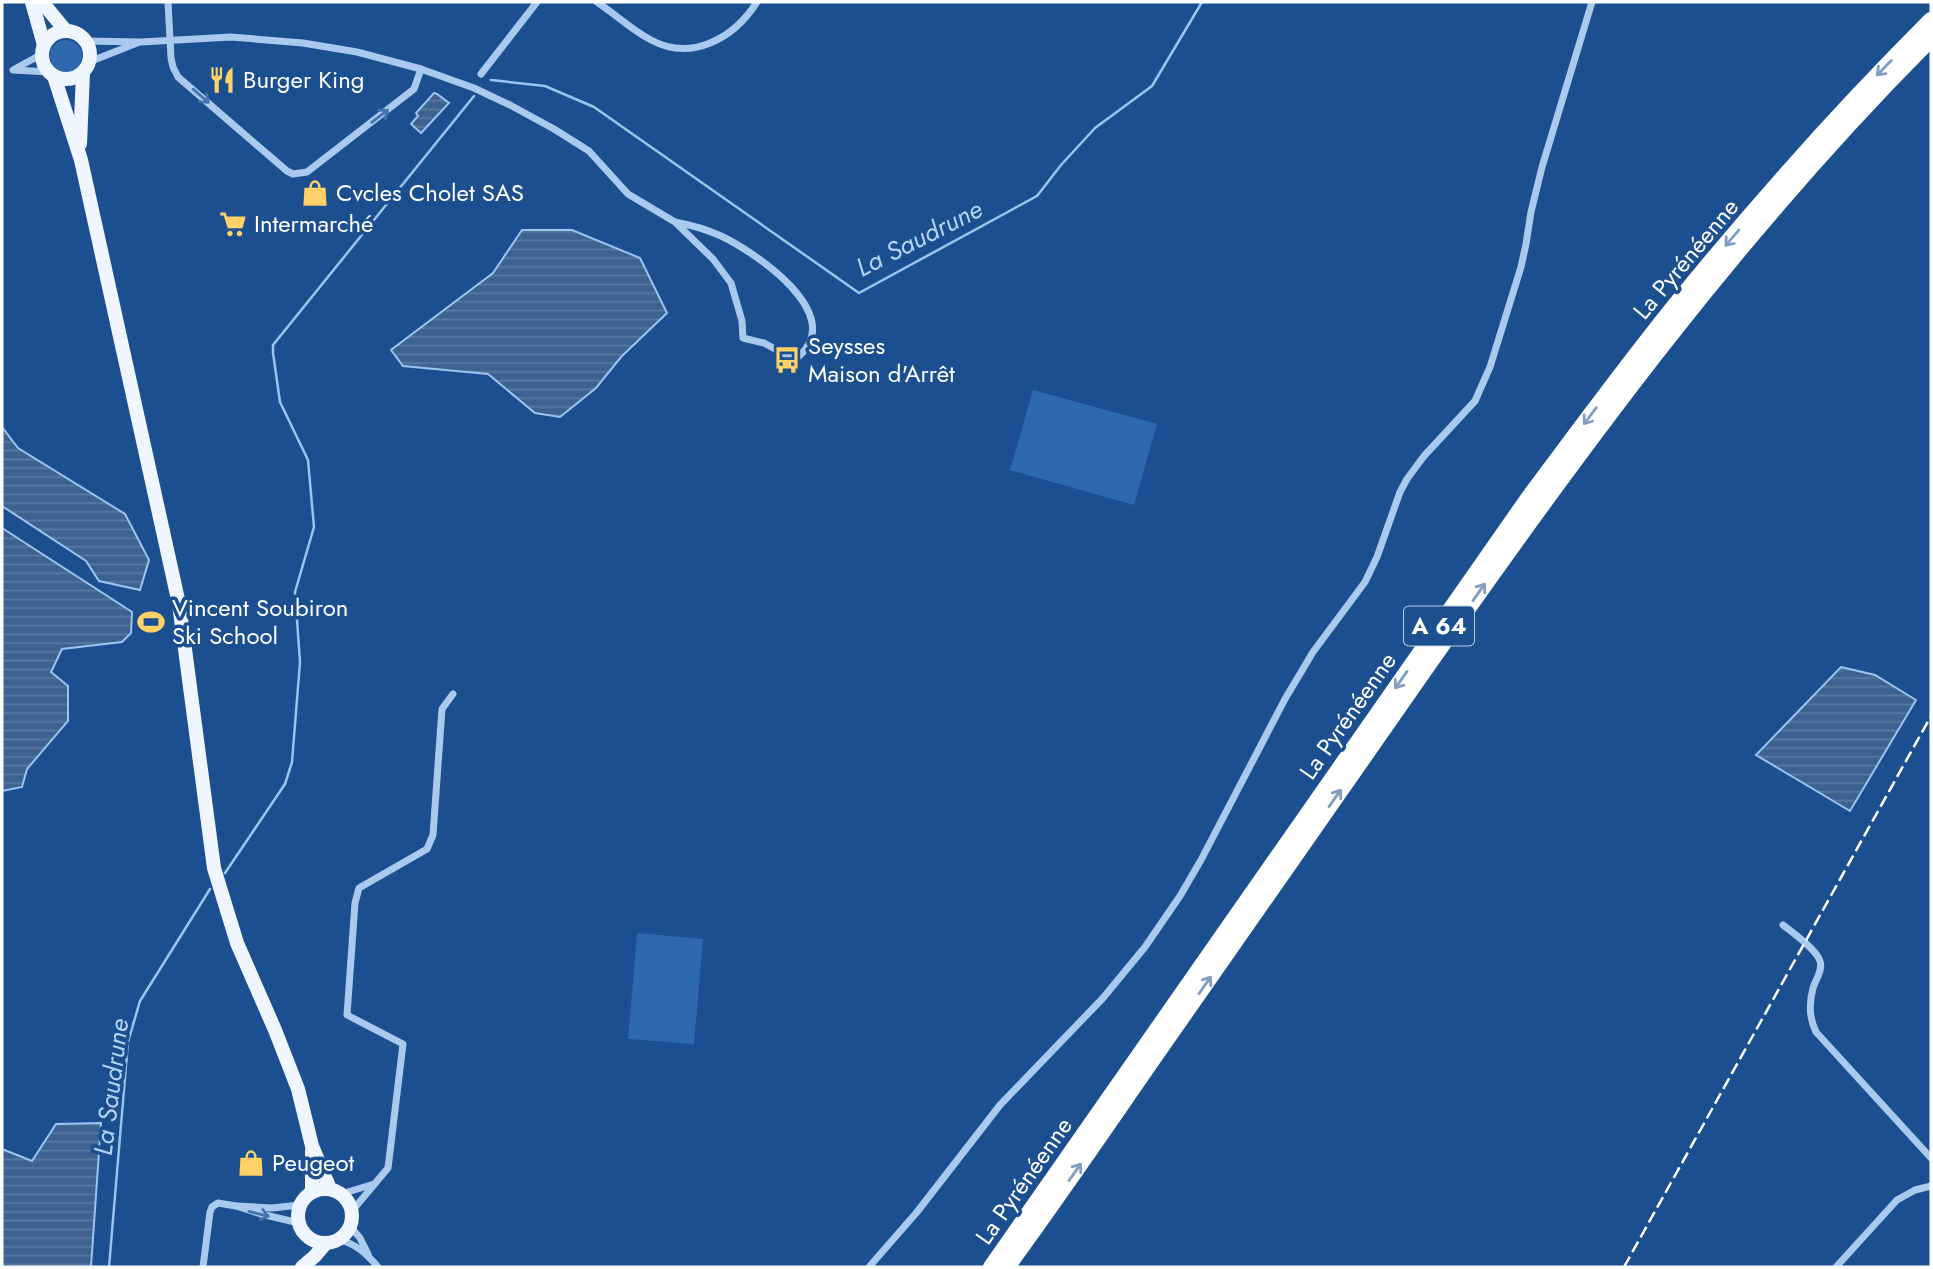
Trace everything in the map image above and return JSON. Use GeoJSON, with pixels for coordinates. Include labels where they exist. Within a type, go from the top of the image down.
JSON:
{"type":"FeatureCollection","features":[{"type":"Feature","properties":{"kind":"highway","name":"La Pyrénéenne"},"geometry":{"type":"LineString","coordinates":[[991,1267],[1514,519],[1598,405],[1680,299],[1777,185],[1931,20]]}},
{"type":"Feature","properties":{"kind":"highway","name":"La Pyrénéenne"},"geometry":{"type":"LineString","coordinates":[[1007,1267],[1496,567],[1616,403],[1664,341],[1787,194],[1931,39]]}},
{"type":"Feature","properties":{"kind":"main road"},"geometry":{"type":"LineString","coordinates":[[32,2],[43,61],[52,74],[81,160],[178,604],[214,868],[237,943],[298,1089],[312,1146],[335,1191],[349,1203],[352,1211],[350,1226],[302,1266]]}},
{"type":"Feature","properties":{"kind":"main road"},"geometry":{"type":"LineString","coordinates":[[42,2],[66,32]]}},
{"type":"Feature","properties":{"kind":"main road"},"geometry":{"type":"LineString","coordinates":[[43,50],[51,37],[66,32],[80,36],[89,48],[80,129],[81,160]]}},
{"type":"Feature","properties":{"kind":"main road"},"geometry":{"type":"LineString","coordinates":[[52,74],[69,79],[86,67]]}},
{"type":"Feature","properties":{"kind":"main road"},"geometry":{"type":"LineString","coordinates":[[312,1146],[312,1192]]}},
{"type":"Feature","properties":{"kind":"main road"},"geometry":{"type":"LineString","coordinates":[[302,1266],[300,1205],[312,1192],[324,1188],[335,1191]]}},
{"type":"Feature","properties":{"kind":"main road"},"geometry":{"type":"LineString","coordinates":[[302,1228],[314,1240],[332,1241]]}},
{"type":"Feature","properties":{"kind":"street"},"geometry":{"type":"LineString","coordinates":[[168,2],[173,66],[178,77],[293,174],[307,172],[414,89],[421,69]]}},
{"type":"Feature","properties":{"kind":"street"},"geometry":{"type":"LineString","coordinates":[[481,74],[490,59],[537,2]]}},
{"type":"Feature","properties":{"kind":"street"},"geometry":{"type":"LineString","coordinates":[[597,2],[651,40],[676,48],[696,48],[720,39],[738,26],[758,2]]}},
{"type":"Feature","properties":{"kind":"street"},"geometry":{"type":"LineString","coordinates":[[869,1267],[917,1212],[1000,1105],[1103,998],[1145,947],[1201,860],[1285,699],[1313,652],[1365,582],[1407,479],[1424,456],[1475,401],[1490,367],[1521,267],[1542,167],[1592,2]]}},
{"type":"Feature","properties":{"kind":"street"},"geometry":{"type":"LineString","coordinates":[[86,41],[141,42],[231,37],[303,43],[358,51],[474,88],[554,129],[589,151],[628,194],[674,222],[713,259],[731,284],[742,321],[743,338],[764,343],[788,356],[799,356],[805,351],[812,335],[812,321],[807,307],[787,282],[763,260],[722,236],[674,222]]}},
{"type":"Feature","properties":{"kind":"street"},"geometry":{"type":"LineString","coordinates":[[86,67],[141,42]]}},
{"type":"Feature","properties":{"kind":"street"},"geometry":{"type":"LineString","coordinates":[[2,74],[13,70],[43,50]]}},
{"type":"Feature","properties":{"kind":"street"},"geometry":{"type":"LineString","coordinates":[[13,70],[52,74]]}},
{"type":"Feature","properties":{"kind":"street"},"geometry":{"type":"LineString","coordinates":[[352,1211],[388,1168],[403,1044],[347,1015],[355,903],[359,888],[427,849],[433,835],[442,709],[453,694]]}},
{"type":"Feature","properties":{"kind":"street"},"geometry":{"type":"LineString","coordinates":[[1783,926],[1816,954],[1820,961],[1810,1007],[1811,1022],[1816,1032],[1931,1158]]}},
{"type":"Feature","properties":{"kind":"street"},"geometry":{"type":"LineString","coordinates":[[335,1191],[374,1184]]}},
{"type":"Feature","properties":{"kind":"street"},"geometry":{"type":"LineString","coordinates":[[1836,1267],[1897,1200],[1915,1190],[1931,1186]]}},
{"type":"Feature","properties":{"kind":"street"},"geometry":{"type":"LineString","coordinates":[[203,1267],[212,1207],[218,1203],[272,1208],[300,1205]]}},
{"type":"Feature","properties":{"kind":"street"},"geometry":{"type":"LineString","coordinates":[[236,1206],[302,1228]]}},
{"type":"Feature","properties":{"kind":"street"},"geometry":{"type":"LineString","coordinates":[[350,1226],[360,1238],[370,1258]]}},
{"type":"Feature","properties":{"kind":"street"},"geometry":{"type":"LineString","coordinates":[[332,1241],[354,1244],[378,1267]]}},
{"type":"Feature","properties":{"kind":"shaded area"},"geometry":{"type":"Polygon","coordinates":[[[66,40],[78,44],[82,56],[78,68],[66,72],[54,68],[50,56],[54,44],[66,40]]]}},
{"type":"Feature","properties":{"kind":"shaded area"},"geometry":{"type":"Polygon","coordinates":[[[434,93],[449,103],[421,133],[411,124],[418,116],[416,113],[434,93]]]}},
{"type":"Feature","properties":{"kind":"shaded area"},"geometry":{"type":"Polygon","coordinates":[[[522,230],[572,230],[640,258],[667,313],[621,357],[596,388],[560,417],[535,413],[488,374],[403,366],[391,350],[493,273],[522,230]]]}},
{"type":"Feature","properties":{"kind":"shaded area"},"geometry":{"type":"Polygon","coordinates":[[[1033,390],[1157,424],[1134,505],[1010,470],[1033,390]]]}},
{"type":"Feature","properties":{"kind":"shaded area"},"geometry":{"type":"Polygon","coordinates":[[[2,427],[18,448],[125,514],[149,560],[140,590],[99,581],[86,561],[2,506],[2,427]]]}},
{"type":"Feature","properties":{"kind":"shaded area"},"geometry":{"type":"Polygon","coordinates":[[[2,528],[132,612],[131,633],[122,642],[62,649],[51,672],[68,686],[68,721],[27,769],[22,787],[2,791],[2,528]]]}},
{"type":"Feature","properties":{"kind":"shaded area"},"geometry":{"type":"Polygon","coordinates":[[[1841,667],[1875,675],[1916,700],[1850,811],[1756,755],[1841,667]]]}},
{"type":"Feature","properties":{"kind":"shaded area"},"geometry":{"type":"Polygon","coordinates":[[[637,933],[703,939],[694,1044],[628,1039],[637,933]]]}},
{"type":"Feature","properties":{"kind":"shaded area"},"geometry":{"type":"Polygon","coordinates":[[[101,1123],[91,1267],[2,1267],[2,1149],[32,1161],[56,1124],[101,1123]]]}},
{"type":"Feature","properties":{"kind":"waterway","name":"La Saudrune"},"geometry":{"type":"LineString","coordinates":[[491,80],[545,86],[594,107],[859,293],[1037,196],[1095,128],[1152,86],[1202,2]]}},
{"type":"Feature","properties":{"kind":"waterway","name":"La Saudrune"},"geometry":{"type":"LineString","coordinates":[[225,873],[285,784],[292,762],[300,662],[295,592],[314,527],[308,460],[280,402],[273,345],[474,96]]}},
{"type":"Feature","properties":{"kind":"waterway","name":"La Saudrune"},"geometry":{"type":"LineString","coordinates":[[109,1267],[128,1042],[140,1001],[210,889]]}},
{"type":"Feature","properties":{"kind":"railway"},"geometry":{"type":"LineString","coordinates":[[1624,1267],[1931,716]]}},
{"type":"Feature","properties":{"kind":"place","name":"Burger King"},"geometry":{"type":"Point","coordinates":[222,80]}},
{"type":"Feature","properties":{"kind":"place","name":"Cvcles Cholet SAS"},"geometry":{"type":"Point","coordinates":[315,193]}},
{"type":"Feature","properties":{"kind":"place","name":"Intermarché"},"geometry":{"type":"Point","coordinates":[233,224]}},
{"type":"Feature","properties":{"kind":"place","name":"Seysses Maison d'Arrêt"},"geometry":{"type":"Point","coordinates":[787,360]}},
{"type":"Feature","properties":{"kind":"place","name":"Vincent Soubiron Ski School"},"geometry":{"type":"Point","coordinates":[151,622]}},
{"type":"Feature","properties":{"kind":"place","name":"Peugeot"},"geometry":{"type":"Point","coordinates":[251,1163]}}]}
